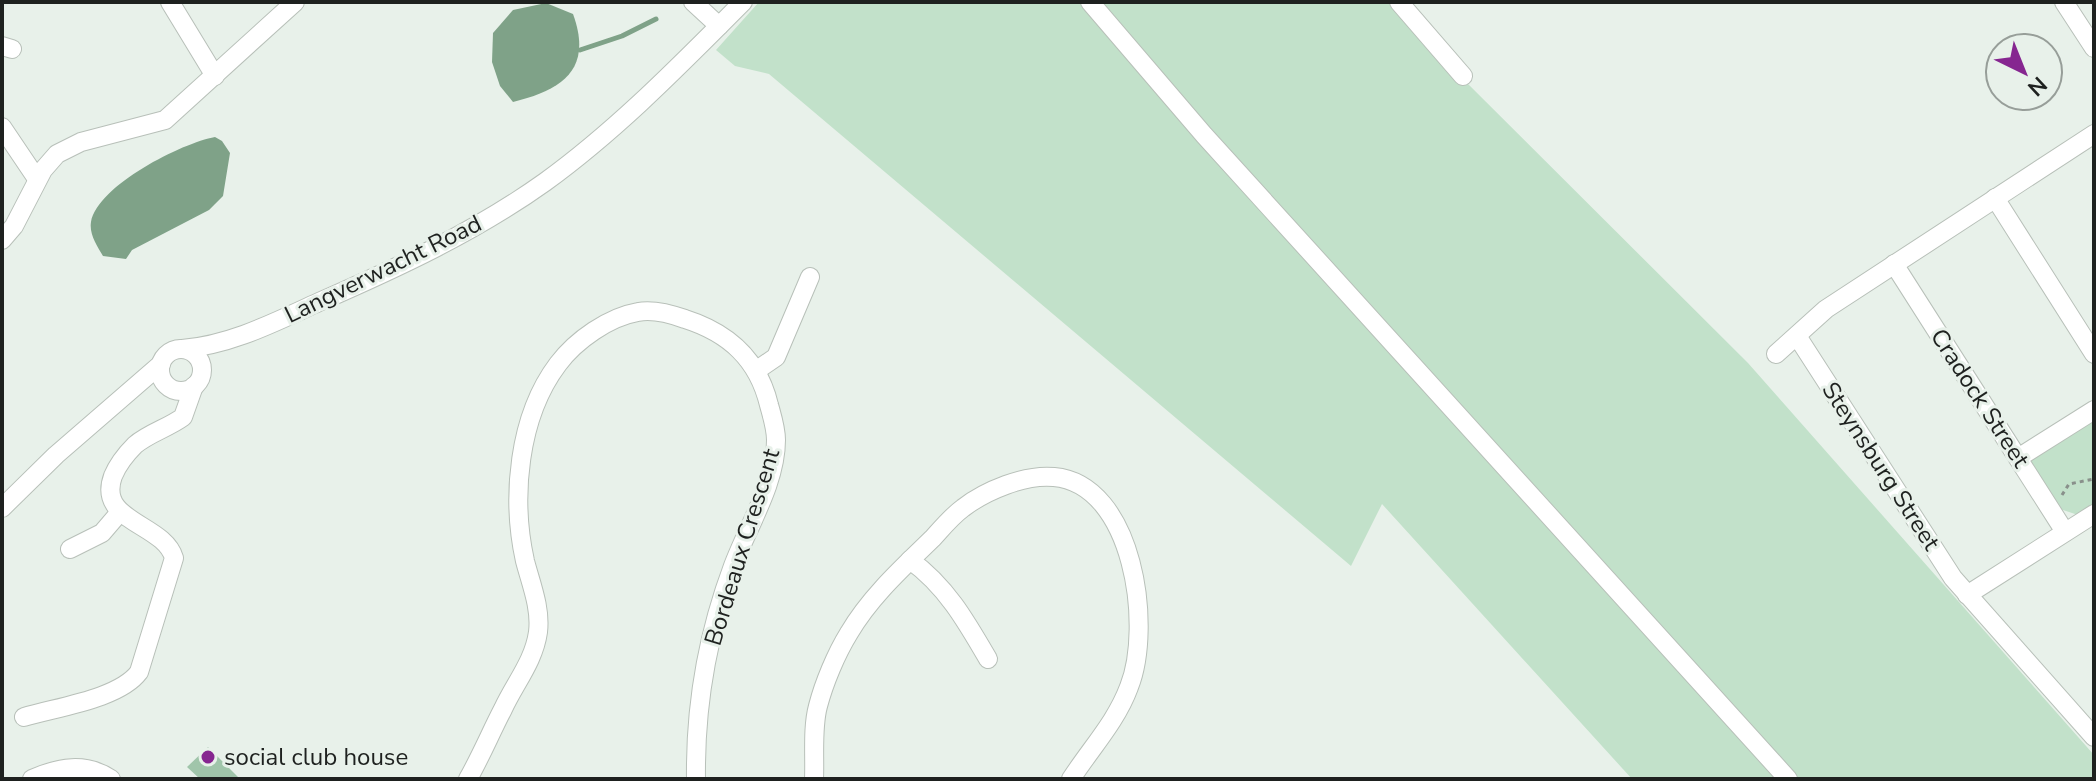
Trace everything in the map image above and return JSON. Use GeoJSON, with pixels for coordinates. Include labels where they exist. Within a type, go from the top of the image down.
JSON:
{"type":"FeatureCollection","features":[{"type":"Feature","properties":{"kind":"street"},"geometry":{"type":"LineString","coordinates":[[170,2],[215,76]]}},
{"type":"Feature","properties":{"kind":"street"},"geometry":{"type":"LineString","coordinates":[[2,240],[14,226],[37,179],[50,162],[72,145],[165,120],[295,2]]}},
{"type":"Feature","properties":{"kind":"street"},"geometry":{"type":"LineString","coordinates":[[693,2],[719,26]]}},
{"type":"Feature","properties":{"kind":"street","name":"Langverwacht Road"},"geometry":{"type":"LineString","coordinates":[[182,349],[212,346],[234,339],[389,272],[510,205],[594,144],[652,93],[743,2]]}},
{"type":"Feature","properties":{"kind":"street"},"geometry":{"type":"LineString","coordinates":[[1090,2],[1215,147],[1788,779]]}},
{"type":"Feature","properties":{"kind":"street"},"geometry":{"type":"LineString","coordinates":[[2064,2],[2094,48]]}},
{"type":"Feature","properties":{"kind":"street"},"geometry":{"type":"LineString","coordinates":[[1412,7],[1463,76]]}},
{"type":"Feature","properties":{"kind":"street"},"geometry":{"type":"LineString","coordinates":[[2,127],[37,179]]}},
{"type":"Feature","properties":{"kind":"street"},"geometry":{"type":"LineString","coordinates":[[1776,354],[1826,309],[2094,134]]}},
{"type":"Feature","properties":{"kind":"street"},"geometry":{"type":"LineString","coordinates":[[1995,198],[2094,354]]}},
{"type":"Feature","properties":{"kind":"street","name":"Cradock Street"},"geometry":{"type":"LineString","coordinates":[[1894,264],[2065,532]]}},
{"type":"Feature","properties":{"kind":"street"},"geometry":{"type":"LineString","coordinates":[[757,370],[770,363],[782,347],[810,277]]}},
{"type":"Feature","properties":{"kind":"street","name":"Bordeaux Crescent"},"geometry":{"type":"LineString","coordinates":[[468,779],[527,666],[538,632],[537,606],[518,525],[520,483],[529,423],[558,364],[581,339],[639,311],[666,313],[730,339],[749,357],[757,370],[773,419],[776,440],[773,462],[732,569],[713,632],[697,727],[696,779]]}},
{"type":"Feature","properties":{"kind":"street","name":"Steynsburg Street"},"geometry":{"type":"LineString","coordinates":[[1797,336],[1953,578],[2094,737]]}},
{"type":"Feature","properties":{"kind":"street","name":"Langverwacht Road"},"geometry":{"type":"LineString","coordinates":[[120,512],[110,496],[110,485],[123,458],[134,446],[186,414],[185,384],[234,339]]}},
{"type":"Feature","properties":{"kind":"street"},"geometry":{"type":"LineString","coordinates":[[2,508],[56,455],[161,364],[167,355],[182,349],[197,357],[185,384]]}},
{"type":"Feature","properties":{"kind":"street"},"geometry":{"type":"LineString","coordinates":[[161,364],[162,377],[185,384]]}},
{"type":"Feature","properties":{"kind":"street"},"geometry":{"type":"LineString","coordinates":[[121,401],[149,391],[185,384]]}},
{"type":"Feature","properties":{"kind":"street"},"geometry":{"type":"LineString","coordinates":[[2018,458],[2094,410]]}},
{"type":"Feature","properties":{"kind":"street"},"geometry":{"type":"LineString","coordinates":[[814,779],[817,708],[858,620],[910,560],[962,508],[1002,488],[1050,476],[1078,484],[1101,500],[1122,538],[1140,619],[1130,686],[1114,719],[1071,779]]}},
{"type":"Feature","properties":{"kind":"street"},"geometry":{"type":"LineString","coordinates":[[24,717],[116,690],[133,680],[139,672],[174,558],[162,540],[120,512],[102,533],[70,549]]}},
{"type":"Feature","properties":{"kind":"street"},"geometry":{"type":"LineString","coordinates":[[1967,595],[2065,532],[2092,521]]}},
{"type":"Feature","properties":{"kind":"street"},"geometry":{"type":"LineString","coordinates":[[910,560],[928,573],[956,604],[988,659]]}},
{"type":"Feature","properties":{"kind":"street"},"geometry":{"type":"LineString","coordinates":[[44,777],[76,767],[90,768],[111,779]]}},
{"type":"Feature","properties":{"kind":"path"},"geometry":{"type":"LineString","coordinates":[[2051,510],[2061,501],[2063,490],[2069,484],[2094,479]]}},
{"type":"Feature","properties":{"kind":"shaded area"},"geometry":{"type":"Polygon","coordinates":[[[759,2],[1391,2],[1462,78],[1748,363],[2094,755],[2094,779],[1632,779],[1382,504],[1351,566],[769,74],[735,66],[716,50],[759,2]]]}},
{"type":"Feature","properties":{"kind":"shaded area"},"geometry":{"type":"Polygon","coordinates":[[[546,3],[573,14],[579,49],[576,63],[559,83],[546,91],[513,102],[500,86],[492,62],[493,33],[513,10],[546,3]]]}},
{"type":"Feature","properties":{"kind":"shaded area"},"geometry":{"type":"Polygon","coordinates":[[[215,137],[230,153],[223,196],[209,210],[132,250],[126,259],[103,256],[92,235],[91,222],[97,208],[109,194],[125,180],[163,157],[215,137]]]}},
{"type":"Feature","properties":{"kind":"shaded area"},"geometry":{"type":"Polygon","coordinates":[[[2094,417],[2094,505],[2078,515],[2057,508],[2031,464],[2032,459],[2094,417]]]}},
{"type":"Feature","properties":{"kind":"building","name":"social club house"},"geometry":{"type":"Polygon","coordinates":[[[208,747],[240,779],[200,779],[187,767],[208,747]]]}},
{"type":"Feature","properties":{"kind":"waterway"},"geometry":{"type":"LineString","coordinates":[[580,50],[622,36],[656,19]]}},
{"type":"Feature","properties":{"kind":"place","name":"social club house"},"geometry":{"type":"Point","coordinates":[208,757]}}]}
